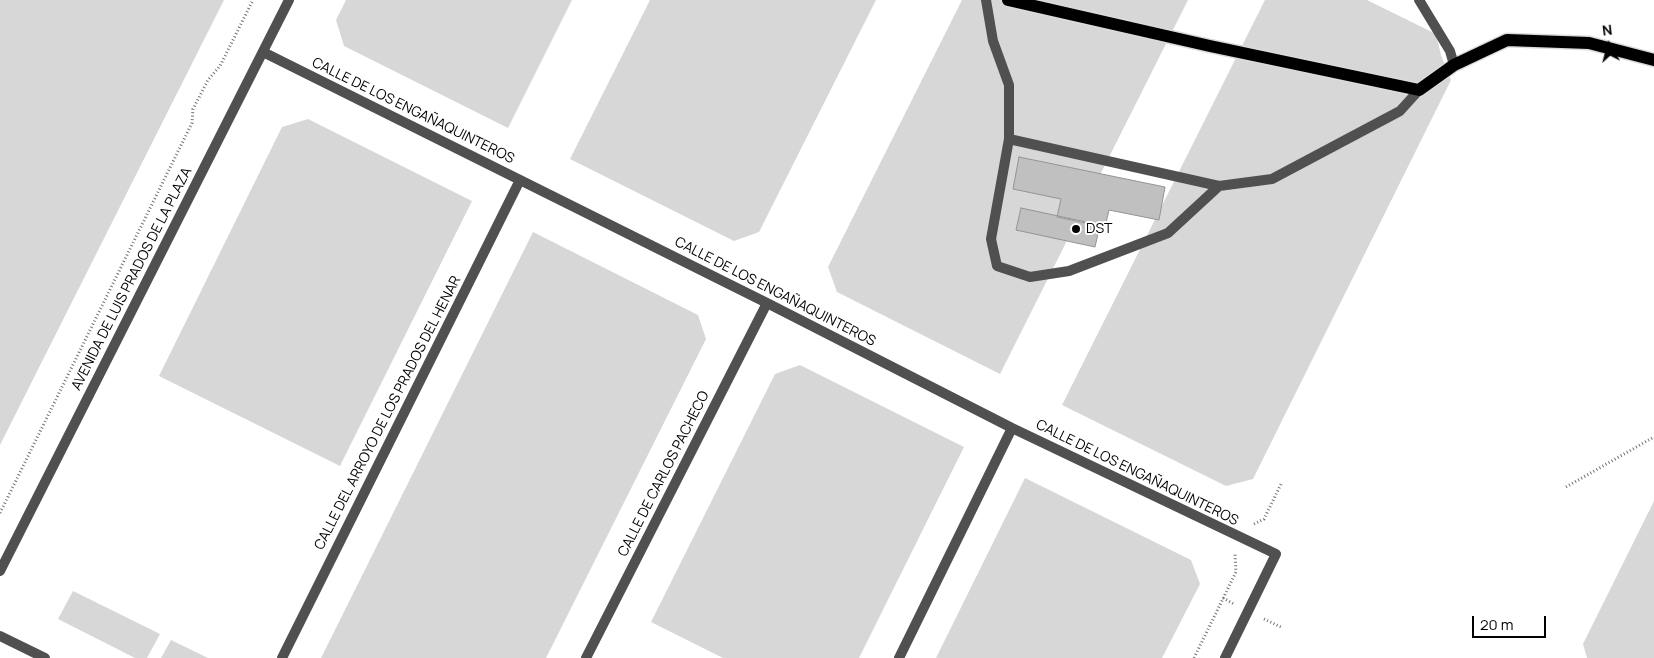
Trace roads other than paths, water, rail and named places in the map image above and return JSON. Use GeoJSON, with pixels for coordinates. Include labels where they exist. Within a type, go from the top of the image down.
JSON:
{"type":"FeatureCollection","features":[{"type":"Feature","properties":{"kind":"main road"},"geometry":{"type":"LineString","coordinates":[[1008,0],[1210,46],[1419,90],[1454,65],[1507,40],[1589,43],[1654,60]]}},
{"type":"Feature","properties":{"kind":"street","name":"AVENIDA DE LUIS PRADOS DE LA PLAZA"},"geometry":{"type":"LineString","coordinates":[[0,570],[289,0]]}},
{"type":"Feature","properties":{"kind":"street"},"geometry":{"type":"LineString","coordinates":[[986,0],[993,41],[1009,85],[1009,139],[991,239],[997,266],[1030,277],[1069,272],[1168,233],[1219,186]]}},
{"type":"Feature","properties":{"kind":"street"},"geometry":{"type":"LineString","coordinates":[[1419,0],[1450,51],[1454,65]]}},
{"type":"Feature","properties":{"kind":"street","name":"CALLE DE LOS ENGAÑAQUINTEROS"},"geometry":{"type":"LineString","coordinates":[[263,52],[767,303],[1012,428],[1276,554],[1225,658]]}},
{"type":"Feature","properties":{"kind":"street"},"geometry":{"type":"LineString","coordinates":[[1009,139],[1219,186],[1272,179],[1400,111],[1419,90]]}},
{"type":"Feature","properties":{"kind":"street","name":"CALLE DEL ARROYO DE LOS PRADOS DEL HENAR"},"geometry":{"type":"LineString","coordinates":[[282,658],[520,180]]}},
{"type":"Feature","properties":{"kind":"street","name":"CALLE DE CARLOS PACHECO"},"geometry":{"type":"LineString","coordinates":[[586,658],[767,303]]}},
{"type":"Feature","properties":{"kind":"street"},"geometry":{"type":"LineString","coordinates":[[899,658],[1012,428]]}},
{"type":"Feature","properties":{"kind":"street"},"geometry":{"type":"LineString","coordinates":[[0,636],[45,658]]}},
{"type":"Feature","properties":{"kind":"place","name":"DST"},"geometry":{"type":"Point","coordinates":[1076,229]}}]}
